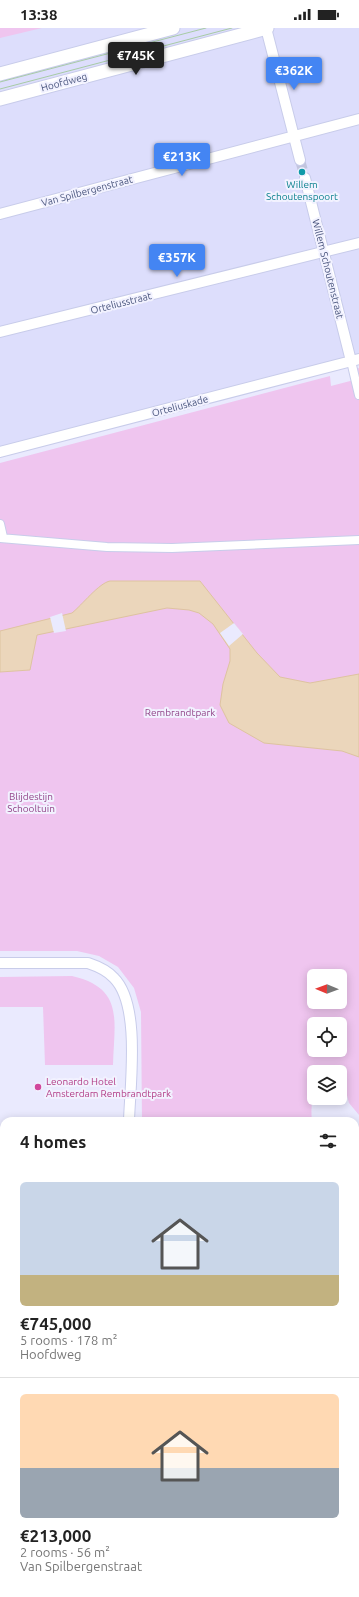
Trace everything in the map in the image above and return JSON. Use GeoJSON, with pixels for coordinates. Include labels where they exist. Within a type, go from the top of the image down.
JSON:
{"type":"FeatureCollection","features":[{"type":"Feature","properties":{"kind":"street"},"geometry":{"type":"LineString","coordinates":[[0,74],[173,28]]}},
{"type":"Feature","properties":{"kind":"street"},"geometry":{"type":"LineString","coordinates":[[266,28],[300,160]]}},
{"type":"Feature","properties":{"kind":"street","name":"Hoofdweg"},"geometry":{"type":"LineString","coordinates":[[0,99],[266,28]]}},
{"type":"Feature","properties":{"kind":"street","name":"Van Spilbergenstraat"},"geometry":{"type":"LineString","coordinates":[[0,214],[359,119]]}},
{"type":"Feature","properties":{"kind":"street","name":"Willem Schoutenstraat"},"geometry":{"type":"LineString","coordinates":[[305,178],[355,360]]}},
{"type":"Feature","properties":{"kind":"street","name":"Orteliusstraat"},"geometry":{"type":"LineString","coordinates":[[0,332],[325,253],[359,243]]}},
{"type":"Feature","properties":{"kind":"street"},"geometry":{"type":"LineString","coordinates":[[355,360],[359,395]]}},
{"type":"Feature","properties":{"kind":"street","name":"Orteliuskade"},"geometry":{"type":"LineString","coordinates":[[0,452],[355,360]]}},
{"type":"Feature","properties":{"kind":"street"},"geometry":{"type":"LineString","coordinates":[[0,524],[2,537],[107,547],[172,548],[359,540]]}},
{"type":"Feature","properties":{"kind":"street"},"geometry":{"type":"LineString","coordinates":[[0,963],[88,963],[100,967],[115,978],[125,997],[131,1017],[129,1117]]}},
{"type":"Feature","properties":{"kind":"shaded area"},"geometry":{"type":"Polygon","coordinates":[[[0,28],[359,28],[359,358],[0,454],[0,28]]]}},
{"type":"Feature","properties":{"kind":"shaded area"},"geometry":{"type":"Polygon","coordinates":[[[110,581],[200,581],[257,653],[280,677],[310,683],[359,674],[359,757],[342,751],[264,743],[229,723],[220,705],[223,684],[230,661],[230,649],[213,624],[199,613],[189,610],[167,608],[37,635],[30,670],[0,672],[0,631],[72,613],[96,590],[110,581]]]}},
{"type":"Feature","properties":{"kind":"green space"},"geometry":{"type":"Polygon","coordinates":[[[0,28],[42,28],[0,38],[0,28]]]}},
{"type":"Feature","properties":{"kind":"green space","name":"Rembrandtpark"},"geometry":{"type":"Polygon","coordinates":[[[359,368],[359,1115],[349,1103],[347,1096],[347,1065],[307,1065],[307,1105],[311,1105],[312,1117],[142,1117],[141,1012],[134,988],[118,967],[99,956],[77,951],[0,951],[0,463],[330,376],[331,386],[354,380],[352,370],[359,368]]]}},
{"type":"Feature","properties":{"kind":"green space"},"geometry":{"type":"Polygon","coordinates":[[[72,976],[89,982],[101,989],[109,998],[113,1009],[114,1021],[113,1065],[45,1065],[43,1007],[0,1007],[0,977],[72,976]]]}},
{"type":"Feature","properties":{"kind":"pier"},"geometry":{"type":"Polygon","coordinates":[[[62,613],[66,631],[54,633],[50,617],[62,613]]]}},
{"type":"Feature","properties":{"kind":"pier"},"geometry":{"type":"Polygon","coordinates":[[[234,623],[243,634],[229,646],[220,633],[234,623]]]}},
{"type":"Feature","properties":{"kind":"tunnel"},"geometry":{"type":"LineString","coordinates":[[300,160],[305,178]]}},
{"type":"Feature","properties":{"kind":"tram line"},"geometry":{"type":"LineString","coordinates":[[0,82],[206,28]]}},
{"type":"Feature","properties":{"kind":"tram line"},"geometry":{"type":"LineString","coordinates":[[0,89],[232,28]]}},
{"type":"Feature","properties":{"kind":"place","name":"Willem Schoutenspoort"},"geometry":{"type":"Point","coordinates":[302,172]}},
{"type":"Feature","properties":{"kind":"place","name":"Leonardo Hotel Amsterdam Rembrandtpark"},"geometry":{"type":"Point","coordinates":[38,1087]}},
{"type":"Feature","properties":{"kind":"park label","name":"Blijdestijn Schooltuin"},"geometry":{"type":"Point","coordinates":[31,802]}}]}
